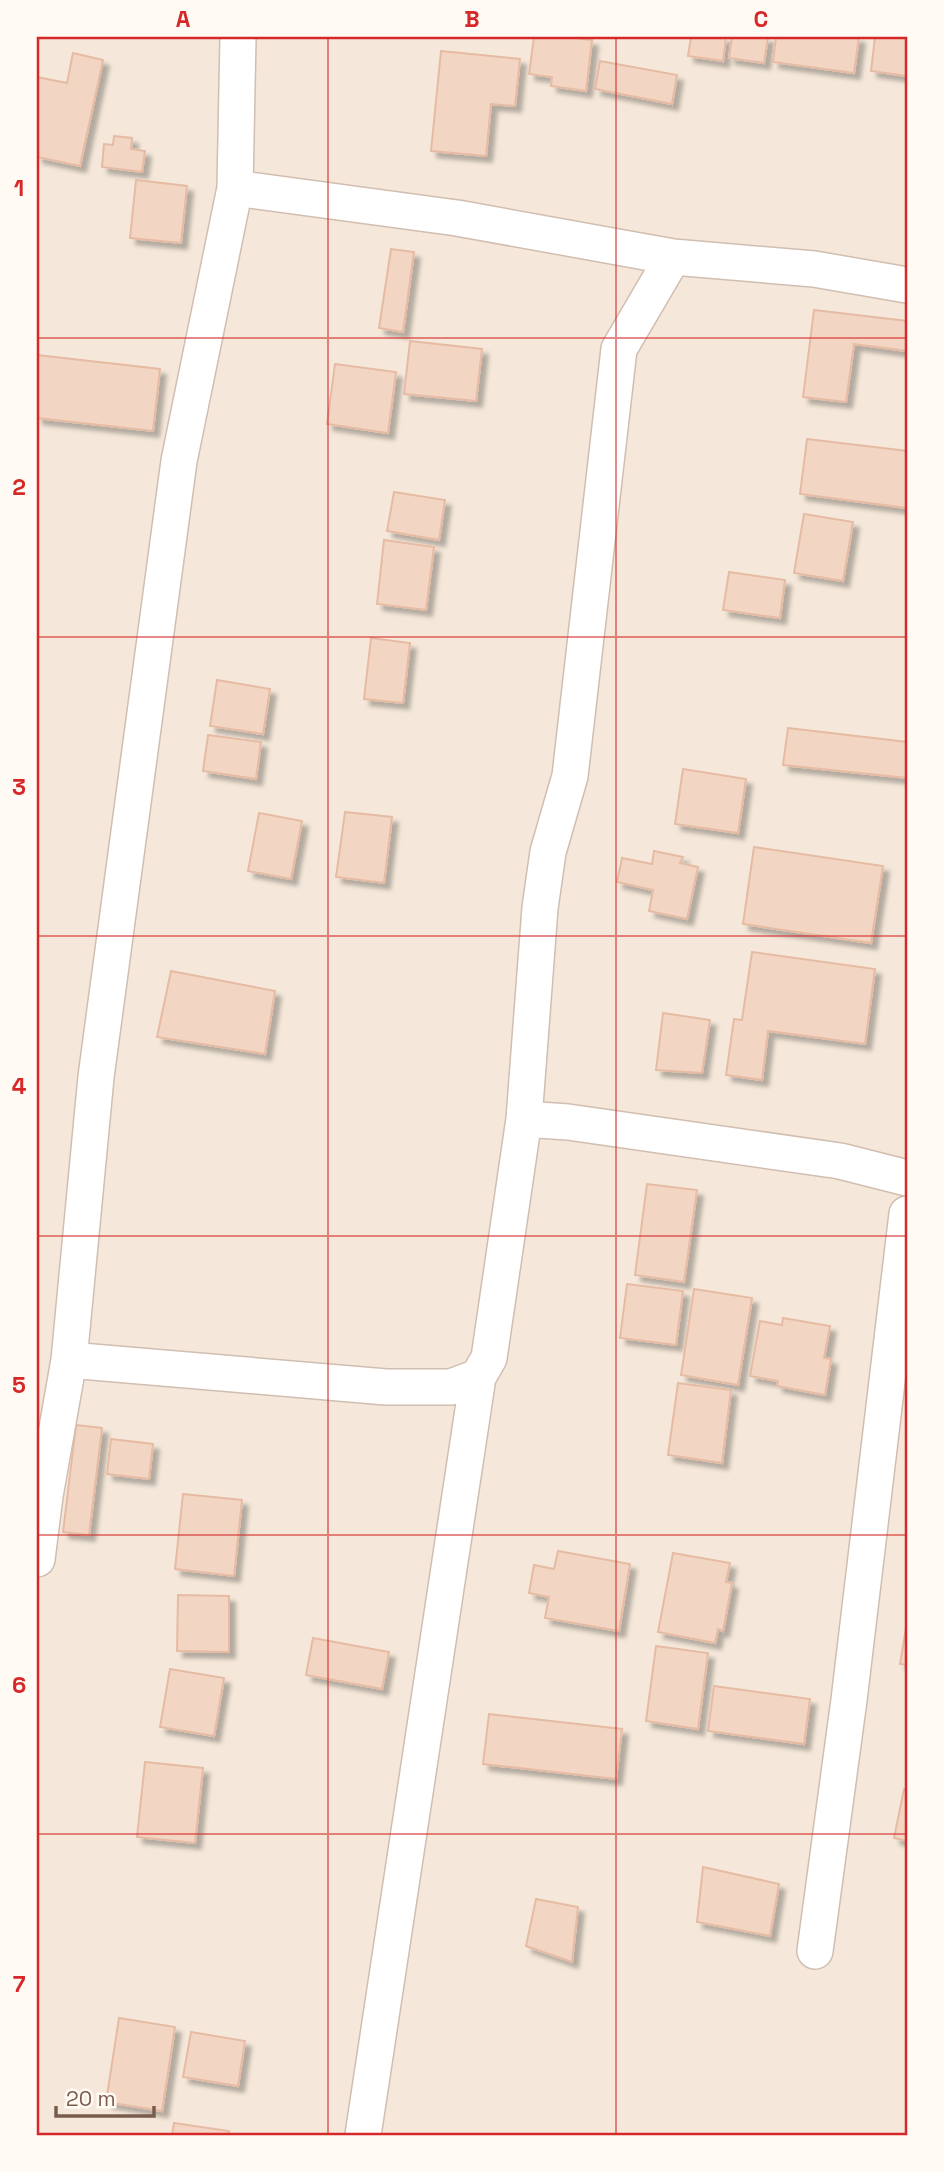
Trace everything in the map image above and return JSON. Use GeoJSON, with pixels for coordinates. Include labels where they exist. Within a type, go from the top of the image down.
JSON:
{"type":"FeatureCollection","features":[{"type":"Feature","properties":{"kind":"street"},"geometry":{"type":"LineString","coordinates":[[37,1559],[41,1495],[69,1360],[96,1077],[177,475],[235,188],[237,37]]}},
{"type":"Feature","properties":{"kind":"street"},"geometry":{"type":"LineString","coordinates":[[235,188],[457,218],[673,257],[814,268],[907,285]]}},
{"type":"Feature","properties":{"kind":"street"},"geometry":{"type":"LineString","coordinates":[[363,2135],[478,1377],[489,1358],[524,1119],[540,908],[548,852],[570,776],[619,349],[673,257]]}},
{"type":"Feature","properties":{"kind":"street"},"geometry":{"type":"LineString","coordinates":[[524,1119],[568,1122],[840,1161],[907,1178]]}},
{"type":"Feature","properties":{"kind":"street"},"geometry":{"type":"LineString","coordinates":[[816,1951],[907,1214]]}},
{"type":"Feature","properties":{"kind":"street"},"geometry":{"type":"LineString","coordinates":[[69,1360],[386,1387],[451,1387],[478,1377]]}},
{"type":"Feature","properties":{"kind":"shaded area"},"geometry":{"type":"Polygon","coordinates":[[[37,37],[907,37],[907,2135],[37,2135],[37,37]]]}},
{"type":"Feature","properties":{"kind":"building"},"geometry":{"type":"Polygon","coordinates":[[[534,37],[592,40],[586,91],[551,86],[552,77],[529,74],[534,37]]]}},
{"type":"Feature","properties":{"kind":"building"},"geometry":{"type":"Polygon","coordinates":[[[691,37],[726,37],[723,61],[688,56],[691,37]]]}},
{"type":"Feature","properties":{"kind":"building"},"geometry":{"type":"Polygon","coordinates":[[[732,37],[768,37],[764,63],[729,58],[732,37]]]}},
{"type":"Feature","properties":{"kind":"building"},"geometry":{"type":"Polygon","coordinates":[[[776,37],[859,37],[854,73],[773,62],[776,37]]]}},
{"type":"Feature","properties":{"kind":"building"},"geometry":{"type":"Polygon","coordinates":[[[875,37],[907,37],[907,76],[871,71],[875,37]]]}},
{"type":"Feature","properties":{"kind":"building"},"geometry":{"type":"Polygon","coordinates":[[[441,51],[520,59],[515,106],[491,104],[486,156],[431,151],[441,51]]]}},
{"type":"Feature","properties":{"kind":"building"},"geometry":{"type":"Polygon","coordinates":[[[73,53],[103,60],[80,166],[37,157],[37,77],[67,83],[73,53]]]}},
{"type":"Feature","properties":{"kind":"building"},"geometry":{"type":"Polygon","coordinates":[[[600,61],[677,75],[672,104],[595,89],[600,61]]]}},
{"type":"Feature","properties":{"kind":"building"},"geometry":{"type":"Polygon","coordinates":[[[114,136],[132,138],[131,149],[145,151],[142,172],[102,167],[104,144],[113,145],[114,136]]]}},
{"type":"Feature","properties":{"kind":"building"},"geometry":{"type":"Polygon","coordinates":[[[136,180],[187,186],[181,243],[130,238],[136,180]]]}},
{"type":"Feature","properties":{"kind":"building"},"geometry":{"type":"Polygon","coordinates":[[[391,249],[414,252],[403,332],[379,328],[391,249]]]}},
{"type":"Feature","properties":{"kind":"building"},"geometry":{"type":"Polygon","coordinates":[[[814,310],[907,321],[907,351],[854,344],[846,402],[803,397],[814,310]]]}},
{"type":"Feature","properties":{"kind":"building"},"geometry":{"type":"Polygon","coordinates":[[[410,341],[482,349],[476,401],[404,394],[410,341]]]}},
{"type":"Feature","properties":{"kind":"building"},"geometry":{"type":"Polygon","coordinates":[[[37,355],[160,369],[153,431],[37,418],[37,355]]]}},
{"type":"Feature","properties":{"kind":"building"},"geometry":{"type":"Polygon","coordinates":[[[335,364],[396,372],[388,433],[327,424],[335,364]]]}},
{"type":"Feature","properties":{"kind":"building"},"geometry":{"type":"Polygon","coordinates":[[[807,439],[907,451],[907,508],[800,494],[807,439]]]}},
{"type":"Feature","properties":{"kind":"building"},"geometry":{"type":"Polygon","coordinates":[[[394,492],[445,500],[439,540],[387,531],[394,492]]]}},
{"type":"Feature","properties":{"kind":"building"},"geometry":{"type":"Polygon","coordinates":[[[804,514],[853,522],[843,581],[794,573],[804,514]]]}},
{"type":"Feature","properties":{"kind":"building"},"geometry":{"type":"Polygon","coordinates":[[[384,540],[434,547],[426,610],[377,604],[384,540]]]}},
{"type":"Feature","properties":{"kind":"building"},"geometry":{"type":"Polygon","coordinates":[[[729,572],[785,580],[780,618],[723,610],[729,572]]]}},
{"type":"Feature","properties":{"kind":"building"},"geometry":{"type":"Polygon","coordinates":[[[371,638],[410,643],[403,703],[364,699],[371,638]]]}},
{"type":"Feature","properties":{"kind":"building"},"geometry":{"type":"Polygon","coordinates":[[[217,680],[270,689],[263,734],[210,726],[217,680]]]}},
{"type":"Feature","properties":{"kind":"building"},"geometry":{"type":"Polygon","coordinates":[[[788,728],[907,742],[907,778],[783,765],[788,728]]]}},
{"type":"Feature","properties":{"kind":"building"},"geometry":{"type":"Polygon","coordinates":[[[208,735],[261,742],[256,779],[203,771],[208,735]]]}},
{"type":"Feature","properties":{"kind":"building"},"geometry":{"type":"Polygon","coordinates":[[[683,769],[746,779],[738,833],[675,824],[683,769]]]}},
{"type":"Feature","properties":{"kind":"building"},"geometry":{"type":"Polygon","coordinates":[[[345,812],[392,817],[384,883],[336,877],[345,812]]]}},
{"type":"Feature","properties":{"kind":"building"},"geometry":{"type":"Polygon","coordinates":[[[259,813],[302,821],[291,879],[248,871],[259,813]]]}},
{"type":"Feature","properties":{"kind":"building"},"geometry":{"type":"Polygon","coordinates":[[[754,847],[883,866],[871,943],[743,924],[754,847]]]}},
{"type":"Feature","properties":{"kind":"building"},"geometry":{"type":"Polygon","coordinates":[[[654,851],[683,857],[680,863],[698,867],[687,919],[649,911],[653,890],[617,882],[622,858],[652,864],[654,851]]]}},
{"type":"Feature","properties":{"kind":"building"},"geometry":{"type":"Polygon","coordinates":[[[752,952],[875,969],[865,1044],[768,1031],[762,1080],[726,1075],[734,1019],[742,1020],[752,952]]]}},
{"type":"Feature","properties":{"kind":"building"},"geometry":{"type":"Polygon","coordinates":[[[171,971],[275,991],[265,1054],[157,1037],[171,971]]]}},
{"type":"Feature","properties":{"kind":"building"},"geometry":{"type":"Polygon","coordinates":[[[663,1013],[710,1020],[702,1073],[656,1070],[663,1013]]]}},
{"type":"Feature","properties":{"kind":"building"},"geometry":{"type":"Polygon","coordinates":[[[647,1184],[697,1190],[684,1282],[635,1275],[647,1184]]]}},
{"type":"Feature","properties":{"kind":"building"},"geometry":{"type":"Polygon","coordinates":[[[627,1284],[683,1291],[676,1345],[620,1338],[627,1284]]]}},
{"type":"Feature","properties":{"kind":"building"},"geometry":{"type":"Polygon","coordinates":[[[694,1289],[752,1298],[738,1385],[681,1375],[694,1289]]]}},
{"type":"Feature","properties":{"kind":"building"},"geometry":{"type":"Polygon","coordinates":[[[783,1318],[830,1326],[824,1358],[831,1359],[825,1395],[777,1386],[778,1381],[750,1376],[760,1321],[782,1325],[783,1318]]]}},
{"type":"Feature","properties":{"kind":"building"},"geometry":{"type":"Polygon","coordinates":[[[678,1383],[731,1390],[722,1463],[668,1455],[678,1383]]]}},
{"type":"Feature","properties":{"kind":"building"},"geometry":{"type":"Polygon","coordinates":[[[76,1425],[102,1428],[89,1535],[63,1532],[76,1425]]]}},
{"type":"Feature","properties":{"kind":"building"},"geometry":{"type":"Polygon","coordinates":[[[111,1439],[153,1444],[149,1479],[107,1474],[111,1439]]]}},
{"type":"Feature","properties":{"kind":"building"},"geometry":{"type":"Polygon","coordinates":[[[183,1494],[242,1500],[234,1576],[175,1569],[183,1494]]]}},
{"type":"Feature","properties":{"kind":"building"},"geometry":{"type":"Polygon","coordinates":[[[558,1551],[630,1564],[619,1631],[545,1618],[549,1597],[529,1593],[534,1565],[554,1569],[558,1551]]]}},
{"type":"Feature","properties":{"kind":"building"},"geometry":{"type":"Polygon","coordinates":[[[673,1553],[730,1563],[726,1582],[732,1583],[723,1631],[718,1629],[715,1643],[658,1632],[673,1553]]]}},
{"type":"Feature","properties":{"kind":"building"},"geometry":{"type":"Polygon","coordinates":[[[178,1595],[229,1596],[229,1652],[177,1651],[178,1595]]]}},
{"type":"Feature","properties":{"kind":"building"},"geometry":{"type":"Polygon","coordinates":[[[907,1622],[907,1665],[900,1664],[907,1622]]]}},
{"type":"Feature","properties":{"kind":"building"},"geometry":{"type":"Polygon","coordinates":[[[313,1638],[389,1652],[382,1689],[306,1675],[313,1638]]]}},
{"type":"Feature","properties":{"kind":"building"},"geometry":{"type":"Polygon","coordinates":[[[656,1646],[708,1653],[698,1729],[646,1721],[656,1646]]]}},
{"type":"Feature","properties":{"kind":"building"},"geometry":{"type":"Polygon","coordinates":[[[170,1669],[224,1678],[214,1736],[160,1727],[170,1669]]]}},
{"type":"Feature","properties":{"kind":"building"},"geometry":{"type":"Polygon","coordinates":[[[714,1686],[810,1699],[804,1744],[708,1731],[714,1686]]]}},
{"type":"Feature","properties":{"kind":"building"},"geometry":{"type":"Polygon","coordinates":[[[489,1714],[622,1729],[616,1779],[483,1764],[489,1714]]]}},
{"type":"Feature","properties":{"kind":"building"},"geometry":{"type":"Polygon","coordinates":[[[145,1762],[203,1768],[195,1843],[137,1837],[145,1762]]]}},
{"type":"Feature","properties":{"kind":"building"},"geometry":{"type":"Polygon","coordinates":[[[904,1789],[907,1790],[907,1841],[894,1838],[904,1789]]]}},
{"type":"Feature","properties":{"kind":"building"},"geometry":{"type":"Polygon","coordinates":[[[703,1867],[779,1884],[770,1936],[697,1922],[703,1867]]]}},
{"type":"Feature","properties":{"kind":"building"},"geometry":{"type":"Polygon","coordinates":[[[536,1899],[578,1907],[572,1962],[526,1946],[536,1899]]]}},
{"type":"Feature","properties":{"kind":"building"},"geometry":{"type":"Polygon","coordinates":[[[119,2018],[175,2027],[162,2111],[106,2102],[119,2018]]]}},
{"type":"Feature","properties":{"kind":"building"},"geometry":{"type":"Polygon","coordinates":[[[191,2032],[245,2041],[238,2086],[183,2077],[191,2032]]]}},
{"type":"Feature","properties":{"kind":"building"},"geometry":{"type":"Polygon","coordinates":[[[174,2123],[229,2131],[228,2135],[172,2135],[174,2123]]]}}]}
